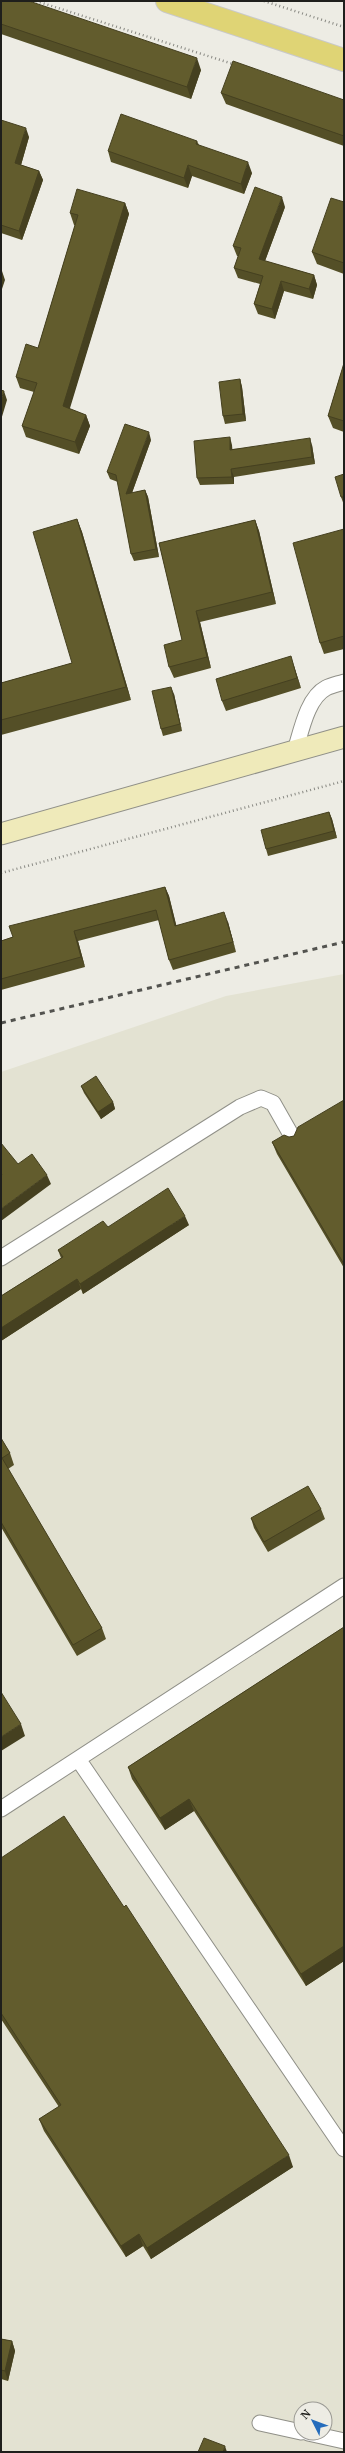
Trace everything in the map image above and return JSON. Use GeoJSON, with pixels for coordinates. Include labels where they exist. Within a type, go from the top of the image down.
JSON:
{"type":"FeatureCollection","features":[{"type":"Feature","properties":{"kind":"main road"},"geometry":{"type":"LineString","coordinates":[[167,1],[344,60]]}},
{"type":"Feature","properties":{"kind":"main road"},"geometry":{"type":"LineString","coordinates":[[1,834],[344,737]]}},
{"type":"Feature","properties":{"kind":"street"},"geometry":{"type":"LineString","coordinates":[[295,751],[308,713],[316,696],[326,688],[344,682]]}},
{"type":"Feature","properties":{"kind":"street"},"geometry":{"type":"LineString","coordinates":[[1,1258],[240,1107],[261,1098],[273,1103],[294,1140]]}},
{"type":"Feature","properties":{"kind":"street"},"geometry":{"type":"LineString","coordinates":[[1,1809],[344,1586]]}},
{"type":"Feature","properties":{"kind":"street"},"geometry":{"type":"LineString","coordinates":[[78,1759],[344,2149]]}},
{"type":"Feature","properties":{"kind":"street"},"geometry":{"type":"LineString","coordinates":[[260,2423],[293,2430]]}},
{"type":"Feature","properties":{"kind":"street"},"geometry":{"type":"LineString","coordinates":[[333,2439],[344,2441]]}},
{"type":"Feature","properties":{"kind":"path"},"geometry":{"type":"LineString","coordinates":[[36,1],[239,66]]}},
{"type":"Feature","properties":{"kind":"path"},"geometry":{"type":"LineString","coordinates":[[264,1],[344,27]]}},
{"type":"Feature","properties":{"kind":"path"},"geometry":{"type":"LineString","coordinates":[[1,873],[344,781]]}},
{"type":"Feature","properties":{"kind":"shaded area"},"geometry":{"type":"Polygon","coordinates":[[[344,974],[344,2452],[1,2452],[1,1072],[226,996],[344,974]]]}},
{"type":"Feature","properties":{"kind":"building"},"geometry":{"type":"Polygon","coordinates":[[[1,1],[29,1],[197,58],[187,87],[1,24],[1,1]]]}},
{"type":"Feature","properties":{"kind":"building"},"geometry":{"type":"Polygon","coordinates":[[[233,61],[344,100],[344,136],[221,93],[233,61]]]}},
{"type":"Feature","properties":{"kind":"building"},"geometry":{"type":"Polygon","coordinates":[[[121,114],[197,141],[196,144],[248,162],[241,184],[188,165],[184,178],[108,151],[121,114]]]}},
{"type":"Feature","properties":{"kind":"building"},"geometry":{"type":"Polygon","coordinates":[[[1,120],[26,128],[15,163],[39,171],[19,231],[1,225],[1,120]]]}},
{"type":"Feature","properties":{"kind":"building"},"geometry":{"type":"Polygon","coordinates":[[[255,187],[282,197],[259,259],[314,275],[309,289],[281,281],[272,309],[254,304],[263,276],[234,268],[241,248],[233,246],[255,187]]]}},
{"type":"Feature","properties":{"kind":"building"},"geometry":{"type":"Polygon","coordinates":[[[77,189],[125,203],[63,406],[86,415],[75,442],[22,426],[37,383],[16,377],[26,344],[38,348],[78,215],[70,213],[77,189]]]}},
{"type":"Feature","properties":{"kind":"building"},"geometry":{"type":"Polygon","coordinates":[[[331,198],[344,202],[344,263],[312,252],[331,198]]]}},
{"type":"Feature","properties":{"kind":"building"},"geometry":{"type":"Polygon","coordinates":[[[344,363],[344,421],[328,416],[344,363]]]}},
{"type":"Feature","properties":{"kind":"building"},"geometry":{"type":"Polygon","coordinates":[[[240,379],[243,414],[223,416],[219,382],[240,379]]]}},
{"type":"Feature","properties":{"kind":"building"},"geometry":{"type":"Polygon","coordinates":[[[1,390],[4,391],[1,400],[1,390]]]}},
{"type":"Feature","properties":{"kind":"building"},"geometry":{"type":"Polygon","coordinates":[[[125,424],[149,432],[126,494],[145,490],[156,549],[131,554],[116,475],[107,472],[125,424]]]}},
{"type":"Feature","properties":{"kind":"building"},"geometry":{"type":"Polygon","coordinates":[[[230,437],[230,450],[310,438],[312,457],[231,469],[232,477],[197,478],[194,441],[230,437]]]}},
{"type":"Feature","properties":{"kind":"building"},"geometry":{"type":"Polygon","coordinates":[[[344,474],[344,497],[341,497],[335,477],[344,474]]]}},
{"type":"Feature","properties":{"kind":"building"},"geometry":{"type":"Polygon","coordinates":[[[77,519],[126,687],[1,720],[1,683],[72,663],[33,532],[77,519]]]}},
{"type":"Feature","properties":{"kind":"building"},"geometry":{"type":"Polygon","coordinates":[[[255,520],[272,592],[196,611],[207,657],[169,667],[164,645],[182,640],[159,543],[255,520]]]}},
{"type":"Feature","properties":{"kind":"building"},"geometry":{"type":"Polygon","coordinates":[[[344,529],[344,636],[320,643],[293,543],[344,529]]]}},
{"type":"Feature","properties":{"kind":"building"},"geometry":{"type":"Polygon","coordinates":[[[291,656],[297,678],[222,701],[216,679],[291,656]]]}},
{"type":"Feature","properties":{"kind":"building"},"geometry":{"type":"Polygon","coordinates":[[[171,687],[180,724],[161,729],[152,691],[171,687]]]}},
{"type":"Feature","properties":{"kind":"building"},"geometry":{"type":"Polygon","coordinates":[[[329,812],[334,831],[266,849],[261,830],[329,812]]]}},
{"type":"Feature","properties":{"kind":"building"},"geometry":{"type":"Polygon","coordinates":[[[165,887],[175,926],[224,912],[233,942],[169,960],[156,910],[74,931],[81,957],[1,979],[1,941],[13,937],[9,926],[165,887]]]}},
{"type":"Feature","properties":{"kind":"building"},"geometry":{"type":"Polygon","coordinates":[[[96,1076],[113,1102],[98,1112],[81,1086],[96,1076]]]}},
{"type":"Feature","properties":{"kind":"building"},"geometry":{"type":"Polygon","coordinates":[[[344,1100],[344,1264],[272,1142],[284,1135],[289,1137],[294,1136],[298,1127],[344,1100]]]}},
{"type":"Feature","properties":{"kind":"building"},"geometry":{"type":"Polygon","coordinates":[[[1,1143],[18,1164],[32,1154],[47,1175],[1,1209],[2,1175],[1,1143]]]}},
{"type":"Feature","properties":{"kind":"building"},"geometry":{"type":"Polygon","coordinates":[[[168,1188],[185,1216],[80,1284],[77,1279],[1,1328],[1,1296],[63,1257],[58,1250],[103,1221],[108,1227],[168,1188]]]}},
{"type":"Feature","properties":{"kind":"building"},"geometry":{"type":"Polygon","coordinates":[[[1,1438],[10,1453],[2,1458],[102,1628],[73,1645],[1,1522],[1,1438]]]}},
{"type":"Feature","properties":{"kind":"building"},"geometry":{"type":"Polygon","coordinates":[[[308,1486],[321,1509],[264,1542],[251,1518],[308,1486]]]}},
{"type":"Feature","properties":{"kind":"building"},"geometry":{"type":"Polygon","coordinates":[[[344,1627],[344,1946],[301,1974],[189,1799],[160,1818],[128,1767],[344,1627]]]}},
{"type":"Feature","properties":{"kind":"building"},"geometry":{"type":"Polygon","coordinates":[[[1,1692],[21,1724],[1,1737],[1,1692]]]}},
{"type":"Feature","properties":{"kind":"building"},"geometry":{"type":"Polygon","coordinates":[[[64,1816],[124,1907],[126,1905],[289,2155],[147,2248],[139,2234],[121,2246],[39,2119],[61,2105],[1,2013],[1,1858],[64,1816]]]}},
{"type":"Feature","properties":{"kind":"building"},"geometry":{"type":"Polygon","coordinates":[[[1,2339],[12,2341],[5,2371],[1,2370],[1,2339]]]}},
{"type":"Feature","properties":{"kind":"building"},"geometry":{"type":"Polygon","coordinates":[[[204,2438],[225,2446],[223,2452],[198,2452],[204,2438]]]}},
{"type":"Feature","properties":{"kind":"railway"},"geometry":{"type":"LineString","coordinates":[[1,1023],[344,942]]}}]}
